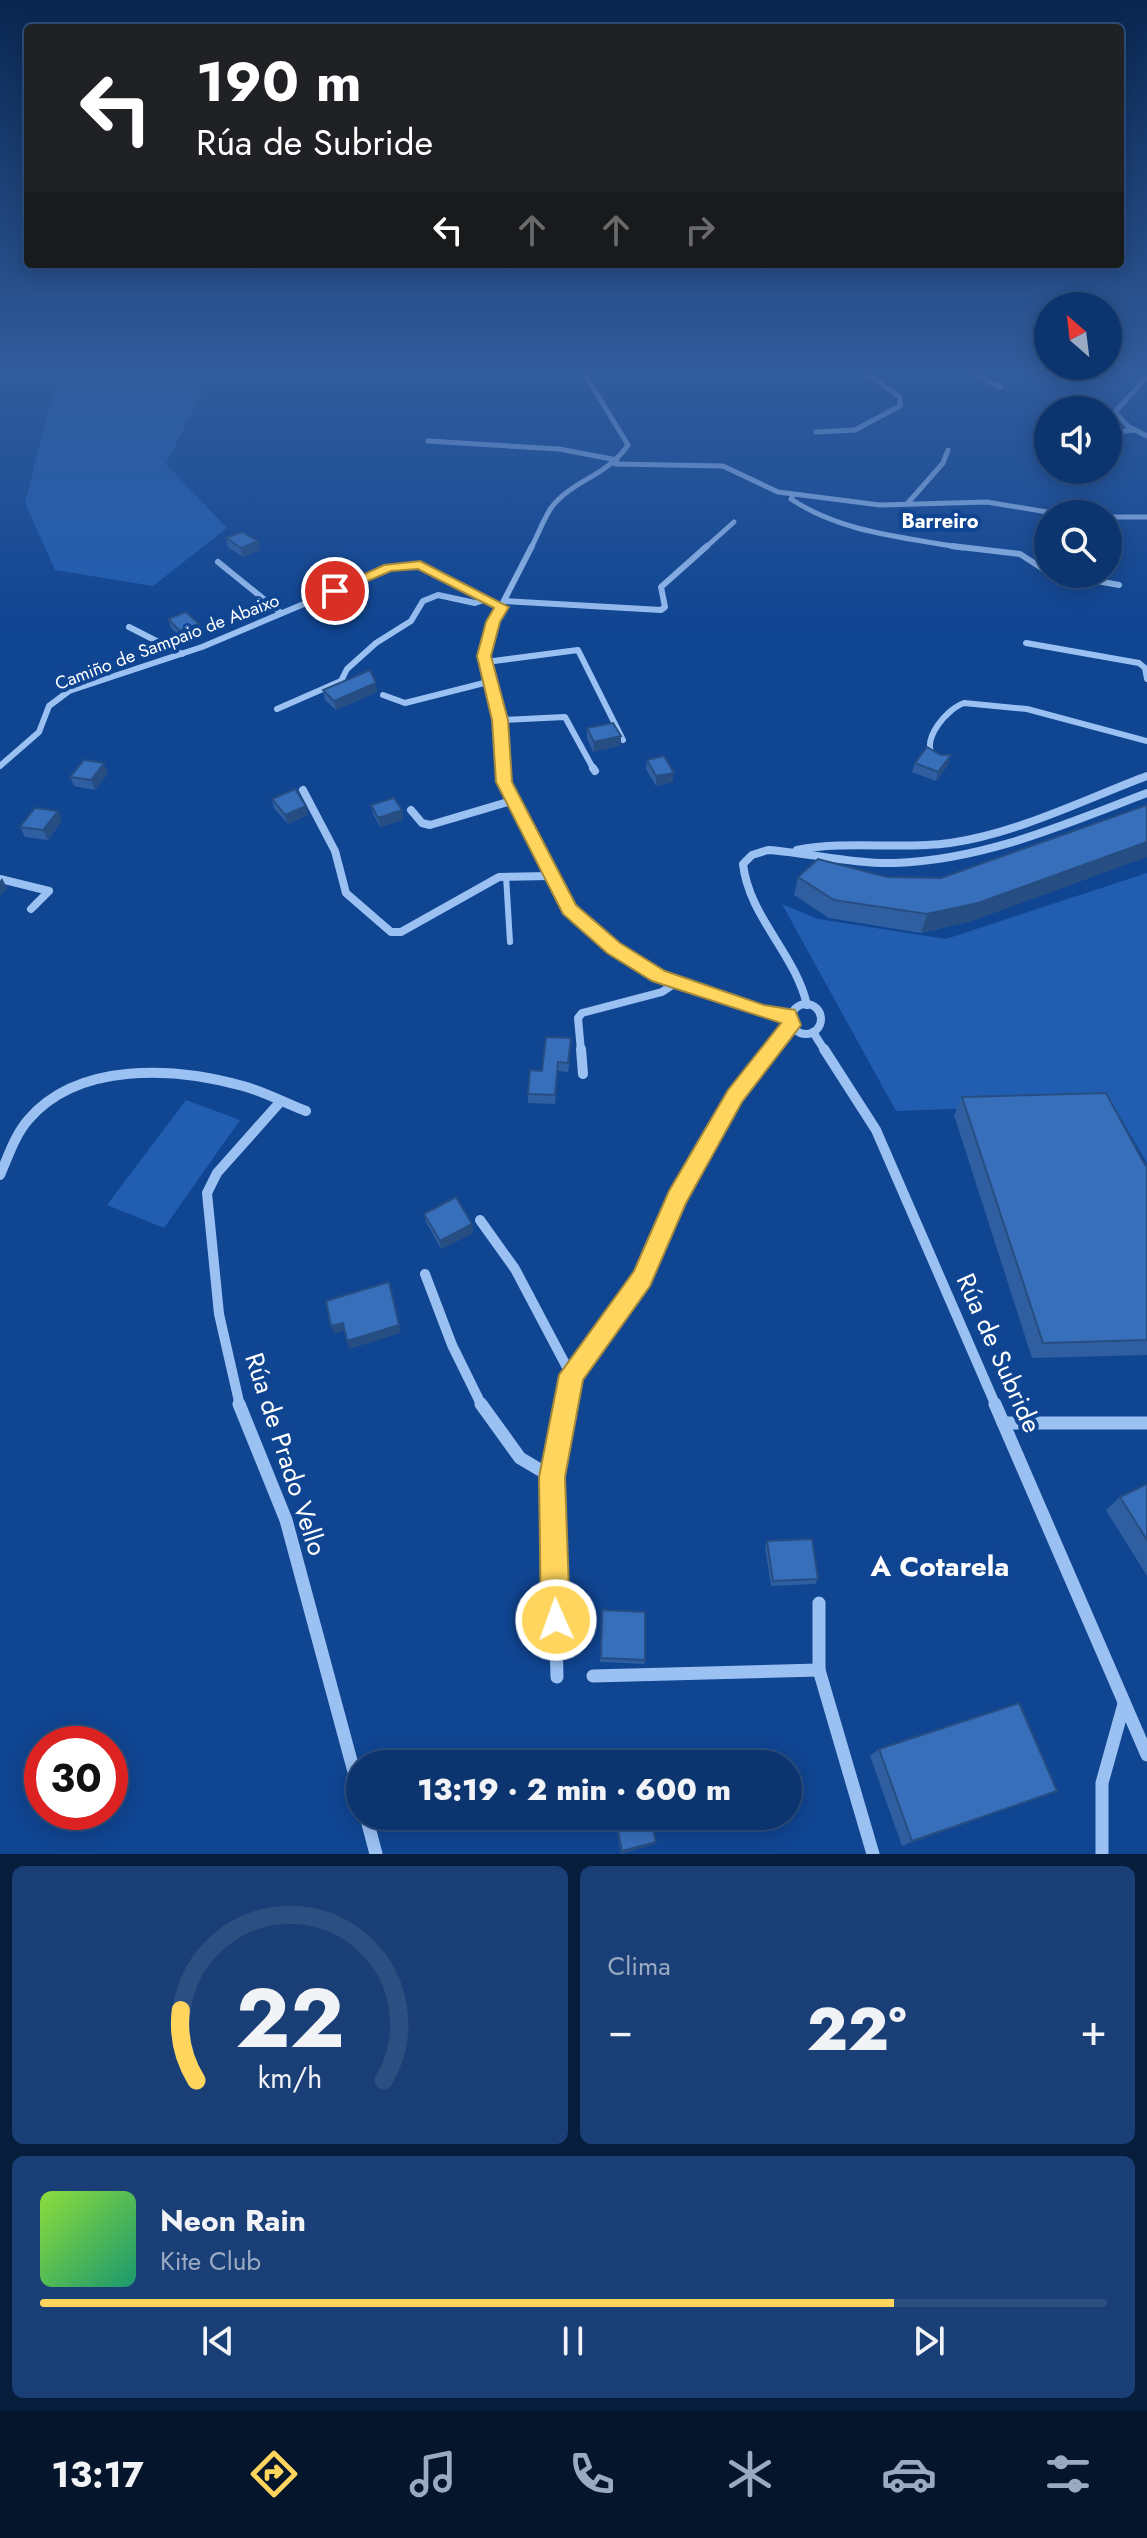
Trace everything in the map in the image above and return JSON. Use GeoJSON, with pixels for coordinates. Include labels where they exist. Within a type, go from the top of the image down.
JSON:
{"type":"FeatureCollection","features":[{"type":"Feature","properties":{"kind":"street"},"geometry":{"type":"LineString","coordinates":[[598,458],[616,462],[723,466],[759,486],[793,495],[880,505],[987,502],[1034,510]]}},
{"type":"Feature","properties":{"kind":"street"},"geometry":{"type":"LineString","coordinates":[[557,1677],[552,1477],[571,1375],[642,1278],[677,1198],[735,1096],[790,1020],[791,1009],[807,1005],[822,1014],[823,1022],[813,1032],[790,1020],[659,976],[603,940],[569,909],[511,801],[502,765],[500,720],[486,662],[488,637],[552,507],[582,482],[621,458]]}},
{"type":"Feature","properties":{"kind":"street"},"geometry":{"type":"LineString","coordinates":[[907,505],[945,458]]}},
{"type":"Feature","properties":{"kind":"street"},"geometry":{"type":"LineString","coordinates":[[793,495],[791,499],[809,511],[856,529],[983,551],[1020,554],[1034,563]]}},
{"type":"Feature","properties":{"kind":"street"},"geometry":{"type":"LineString","coordinates":[[1122,517],[1147,517]]}},
{"type":"Feature","properties":{"kind":"street"},"geometry":{"type":"LineString","coordinates":[[504,604],[661,610],[665,607],[661,587],[734,522]]}},
{"type":"Feature","properties":{"kind":"street"},"geometry":{"type":"LineString","coordinates":[[218,562],[281,613]]}},
{"type":"Feature","properties":{"kind":"street","name":"Camiño de Sampaio de Abaixo"},"geometry":{"type":"LineString","coordinates":[[0,766],[39,732],[55,698],[90,683],[183,654],[405,564],[420,565],[487,599],[504,604]]}},
{"type":"Feature","properties":{"kind":"street"},"geometry":{"type":"LineString","coordinates":[[277,709],[341,681],[347,669],[376,643],[411,621],[423,601],[431,597],[475,603],[487,599]]}},
{"type":"Feature","properties":{"kind":"street"},"geometry":{"type":"LineString","coordinates":[[129,627],[145,638],[183,654]]}},
{"type":"Feature","properties":{"kind":"street"},"geometry":{"type":"LineString","coordinates":[[1026,643],[1139,663],[1145,668],[1147,679]]}},
{"type":"Feature","properties":{"kind":"street"},"geometry":{"type":"LineString","coordinates":[[486,662],[578,650],[623,740]]}},
{"type":"Feature","properties":{"kind":"street"},"geometry":{"type":"LineString","coordinates":[[383,695],[405,703],[492,681]]}},
{"type":"Feature","properties":{"kind":"street"},"geometry":{"type":"LineString","coordinates":[[940,759],[929,750],[930,737],[952,710],[964,703],[1044,715],[1147,741]]}},
{"type":"Feature","properties":{"kind":"street"},"geometry":{"type":"LineString","coordinates":[[500,720],[565,717],[595,771]]}},
{"type":"Feature","properties":{"kind":"street"},"geometry":{"type":"LineString","coordinates":[[792,851],[823,843],[913,847],[952,843],[997,831],[1147,776]]}},
{"type":"Feature","properties":{"kind":"street"},"geometry":{"type":"LineString","coordinates":[[303,790],[335,851],[346,893],[391,932],[401,932],[506,876],[551,876]]}},
{"type":"Feature","properties":{"kind":"street"},"geometry":{"type":"LineString","coordinates":[[807,1005],[802,979],[743,875],[743,864],[752,855],[768,850],[892,863],[946,859],[1012,843],[1147,793]]}},
{"type":"Feature","properties":{"kind":"street"},"geometry":{"type":"LineString","coordinates":[[411,810],[422,823],[430,825],[511,801]]}},
{"type":"Feature","properties":{"kind":"street"},"geometry":{"type":"LineString","coordinates":[[0,879],[49,891],[31,909]]}},
{"type":"Feature","properties":{"kind":"street"},"geometry":{"type":"LineString","coordinates":[[583,1074],[578,1018],[582,1013],[662,992],[677,982]]}},
{"type":"Feature","properties":{"kind":"street","name":"Rúa de Subride"},"geometry":{"type":"LineString","coordinates":[[813,1032],[876,1130],[1147,1755]]}},
{"type":"Feature","properties":{"kind":"street"},"geometry":{"type":"LineString","coordinates":[[0,1175],[28,1119],[48,1101],[81,1083],[132,1073],[186,1075],[243,1086],[306,1111]]}},
{"type":"Feature","properties":{"kind":"street","name":"Rúa de Prado Vello"},"geometry":{"type":"LineString","coordinates":[[281,1101],[217,1173],[207,1193],[219,1314],[236,1397],[286,1520],[348,1750]]}},
{"type":"Feature","properties":{"kind":"street"},"geometry":{"type":"LineString","coordinates":[[480,1220],[515,1269],[571,1375]]}},
{"type":"Feature","properties":{"kind":"street"},"geometry":{"type":"LineString","coordinates":[[425,1274],[447,1338],[504,1441],[522,1460],[552,1477]]}},
{"type":"Feature","properties":{"kind":"street"},"geometry":{"type":"LineString","coordinates":[[1003,1423],[1147,1423]]}},
{"type":"Feature","properties":{"kind":"street"},"geometry":{"type":"LineString","coordinates":[[819,1603],[819,1670],[873,1854]]}},
{"type":"Feature","properties":{"kind":"street"},"geometry":{"type":"LineString","coordinates":[[593,1676],[819,1670]]}},
{"type":"Feature","properties":{"kind":"street"},"geometry":{"type":"LineString","coordinates":[[1102,1854],[1102,1783],[1125,1703]]}},
{"type":"Feature","properties":{"kind":"street"},"geometry":{"type":"LineString","coordinates":[[370,1830],[376,1854]]}},
{"type":"Feature","properties":{"kind":"lane"},"geometry":{"type":"LineString","coordinates":[[506,876],[510,942]]}},
{"type":"Feature","properties":{"kind":"shaded area"},"geometry":{"type":"Polygon","coordinates":[[[36,458],[169,458],[166,464],[227,528],[153,586],[55,570],[25,503],[36,458]]]}},
{"type":"Feature","properties":{"kind":"shaded area"},"geometry":{"type":"Polygon","coordinates":[[[1147,873],[1147,1163],[1112,1103],[896,1111],[782,904],[818,919],[946,939],[1147,873]]]}},
{"type":"Feature","properties":{"kind":"shaded area"},"geometry":{"type":"Polygon","coordinates":[[[186,1100],[240,1120],[164,1228],[107,1205],[186,1100]]]}},
{"type":"Feature","properties":{"kind":"building"},"geometry":{"type":"Polygon","coordinates":[[[242,532],[258,541],[241,548],[226,538],[242,532]]]}},
{"type":"Feature","properties":{"kind":"building"},"geometry":{"type":"Polygon","coordinates":[[[186,612],[199,624],[180,631],[168,619],[186,612]]]}},
{"type":"Feature","properties":{"kind":"building"},"geometry":{"type":"Polygon","coordinates":[[[370,670],[376,683],[334,701],[323,690],[370,670]]]}},
{"type":"Feature","properties":{"kind":"building"},"geometry":{"type":"Polygon","coordinates":[[[613,723],[621,736],[594,742],[587,728],[613,723]]]}},
{"type":"Feature","properties":{"kind":"building"},"geometry":{"type":"Polygon","coordinates":[[[927,747],[941,755],[951,755],[938,772],[915,763],[927,747]]]}},
{"type":"Feature","properties":{"kind":"building"},"geometry":{"type":"Polygon","coordinates":[[[664,756],[674,773],[656,776],[647,760],[664,756]]]}},
{"type":"Feature","properties":{"kind":"building"},"geometry":{"type":"Polygon","coordinates":[[[84,760],[104,763],[91,780],[70,777],[84,760]]]}},
{"type":"Feature","properties":{"kind":"building"},"geometry":{"type":"Polygon","coordinates":[[[295,789],[306,806],[285,815],[272,799],[295,789]]]}},
{"type":"Feature","properties":{"kind":"building"},"geometry":{"type":"Polygon","coordinates":[[[394,798],[402,810],[378,818],[371,805],[394,798]]]}},
{"type":"Feature","properties":{"kind":"building"},"geometry":{"type":"Polygon","coordinates":[[[1147,805],[1147,842],[978,903],[927,914],[834,900],[798,877],[818,859],[887,877],[941,878],[1147,805]]]}},
{"type":"Feature","properties":{"kind":"building"},"geometry":{"type":"Polygon","coordinates":[[[35,808],[58,811],[43,830],[20,827],[35,808]]]}},
{"type":"Feature","properties":{"kind":"building"},"geometry":{"type":"Polygon","coordinates":[[[546,1037],[571,1038],[568,1063],[558,1062],[555,1095],[528,1094],[530,1070],[542,1071],[546,1037]]]}},
{"type":"Feature","properties":{"kind":"building"},"geometry":{"type":"Polygon","coordinates":[[[1106,1093],[1147,1165],[1147,1340],[1043,1343],[962,1097],[1106,1093]]]}},
{"type":"Feature","properties":{"kind":"building"},"geometry":{"type":"Polygon","coordinates":[[[456,1197],[472,1224],[440,1241],[424,1214],[456,1197]]]}},
{"type":"Feature","properties":{"kind":"building"},"geometry":{"type":"Polygon","coordinates":[[[389,1282],[399,1325],[347,1341],[343,1323],[331,1326],[326,1301],[389,1282]]]}},
{"type":"Feature","properties":{"kind":"building"},"geometry":{"type":"Polygon","coordinates":[[[1147,1484],[1147,1540],[1120,1497],[1147,1484]]]}},
{"type":"Feature","properties":{"kind":"building"},"geometry":{"type":"Polygon","coordinates":[[[812,1539],[818,1579],[773,1581],[767,1541],[812,1539]]]}},
{"type":"Feature","properties":{"kind":"building"},"geometry":{"type":"Polygon","coordinates":[[[602,1610],[645,1612],[645,1660],[601,1658],[602,1610]]]}},
{"type":"Feature","properties":{"kind":"building"},"geometry":{"type":"Polygon","coordinates":[[[1019,1703],[1057,1791],[912,1841],[879,1749],[1019,1703]]]}},
{"type":"Feature","properties":{"kind":"building"},"geometry":{"type":"Polygon","coordinates":[[[618,1830],[653,1830],[656,1842],[622,1851],[618,1830]]]}},
{"type":"Feature","properties":{"kind":"district","name":"Barreiro"},"geometry":{"type":"Point","coordinates":[940,521]}},
{"type":"Feature","properties":{"kind":"district","name":"A Cotarela"},"geometry":{"type":"Point","coordinates":[940,1566]}},
{"type":"Feature","properties":{"kind":"route"},"geometry":{"type":"LineString","coordinates":[[335,591],[389,568],[405,564],[420,565],[502,607],[493,622],[484,656],[496,694],[504,782],[511,801],[569,909],[613,948],[659,976],[764,1012],[788,1015],[791,1025],[735,1096],[677,1198],[642,1278],[571,1375],[552,1477],[556,1620]]}}]}
